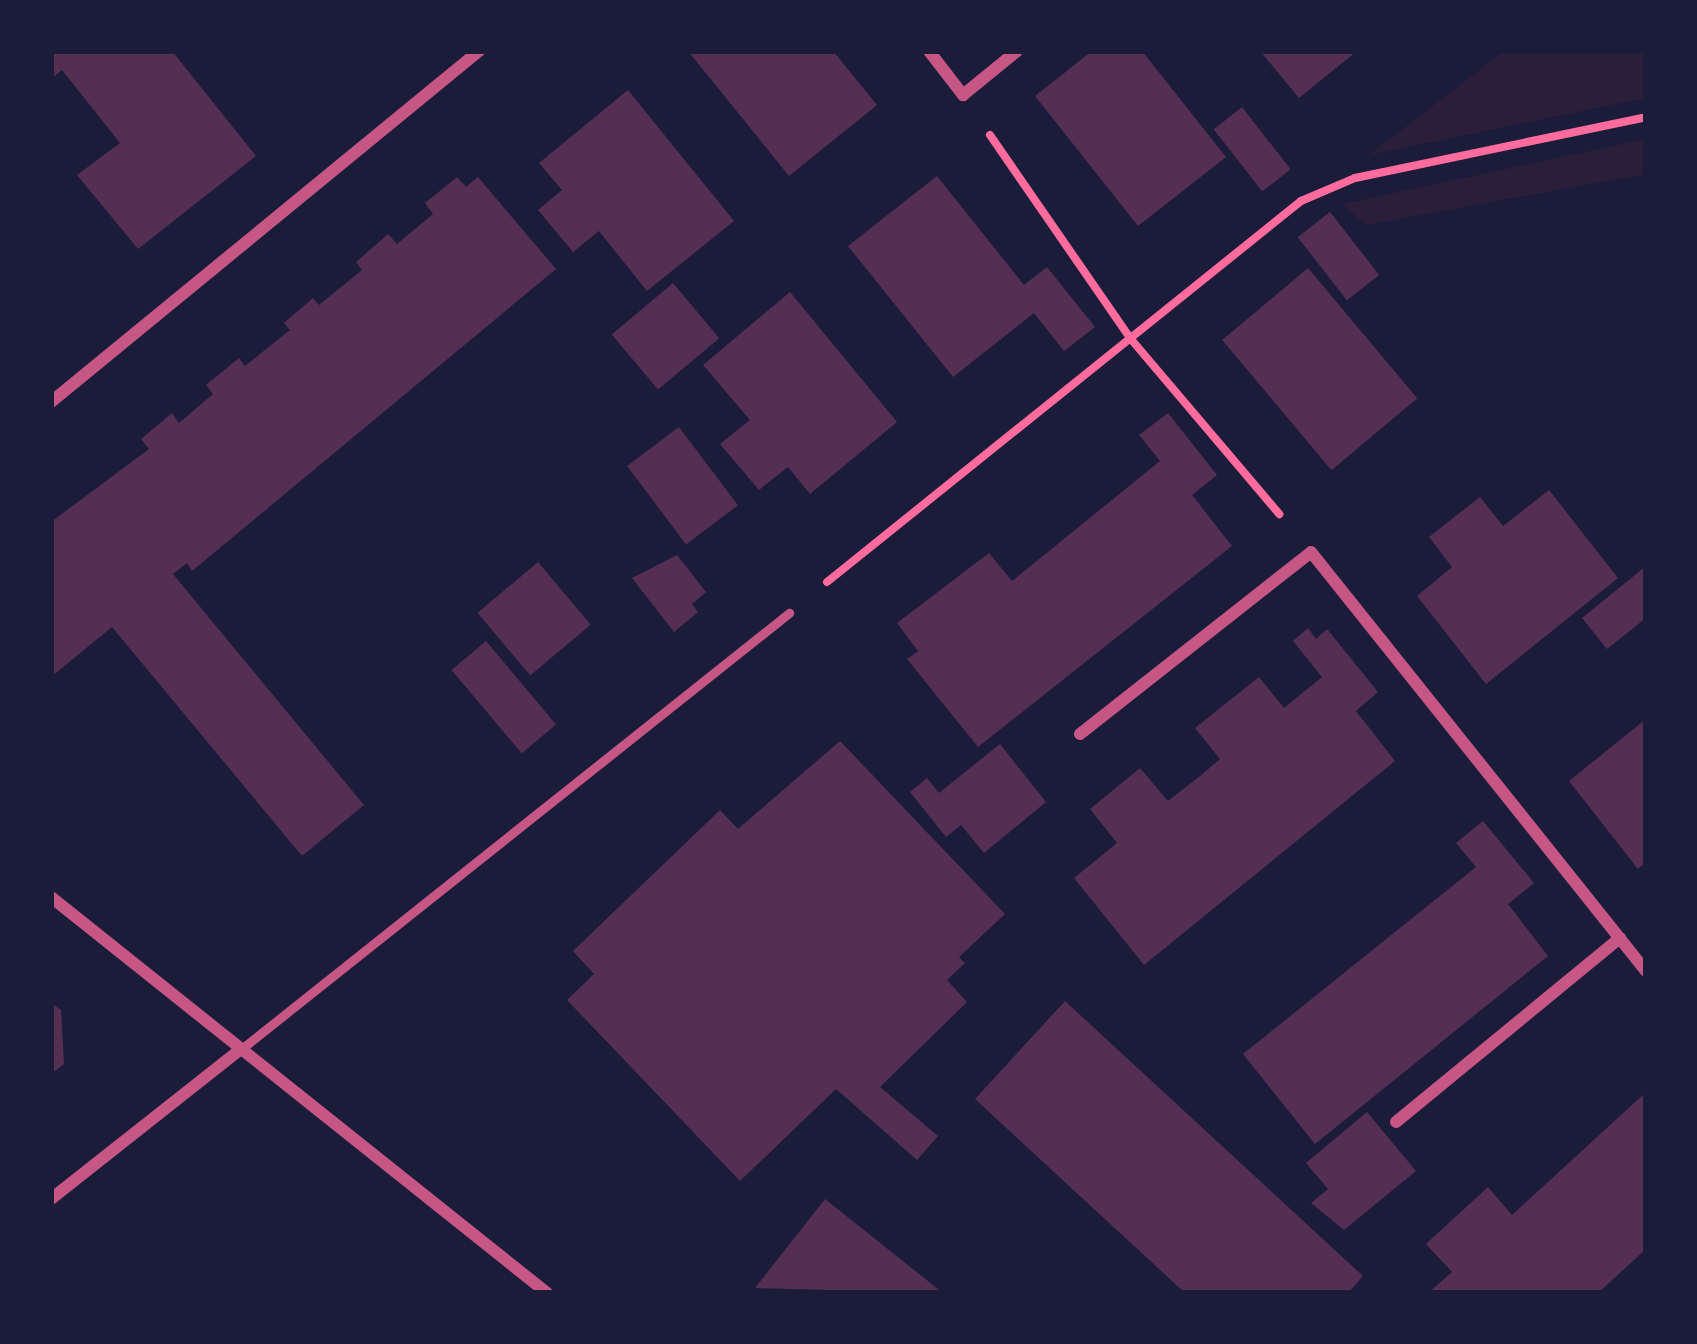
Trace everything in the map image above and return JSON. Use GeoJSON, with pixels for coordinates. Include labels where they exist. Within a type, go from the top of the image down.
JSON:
{"type":"FeatureCollection","features":[{"type":"Feature","properties":{"kind":"street"},"geometry":{"type":"LineString","coordinates":[[51,402],[479,51]]}},
{"type":"Feature","properties":{"kind":"street"},"geometry":{"type":"LineString","coordinates":[[928,51],[963,95],[1017,51]]}},
{"type":"Feature","properties":{"kind":"street"},"geometry":{"type":"LineString","coordinates":[[1080,734],[1311,552],[1646,971]]}},
{"type":"Feature","properties":{"kind":"street"},"geometry":{"type":"LineString","coordinates":[[51,897],[547,1293]]}},
{"type":"Feature","properties":{"kind":"street"},"geometry":{"type":"LineString","coordinates":[[1396,1122],[1620,938]]}},
{"type":"Feature","properties":{"kind":"street"},"geometry":{"type":"LineString","coordinates":[[51,1198],[240,1050]]}},
{"type":"Feature","properties":{"kind":"lane"},"geometry":{"type":"LineString","coordinates":[[240,1050],[788,613]]}},
{"type":"Feature","properties":{"kind":"path"},"geometry":{"type":"LineString","coordinates":[[963,95],[1130,338],[1311,552]]}},
{"type":"Feature","properties":{"kind":"path"},"geometry":{"type":"LineString","coordinates":[[788,613],[1301,201],[1355,178],[1646,117]]}},
{"type":"Feature","properties":{"kind":"shaded area"},"geometry":{"type":"Polygon","coordinates":[[[1504,51],[1646,51],[1646,98],[1369,155],[1504,51]]]}},
{"type":"Feature","properties":{"kind":"shaded area"},"geometry":{"type":"Polygon","coordinates":[[[1646,139],[1646,174],[1366,225],[1342,204],[1646,139]]]}},
{"type":"Feature","properties":{"kind":"building"},"geometry":{"type":"Polygon","coordinates":[[[51,51],[172,51],[256,156],[138,249],[77,175],[120,143],[62,70],[51,79],[51,51]]]}},
{"type":"Feature","properties":{"kind":"building"},"geometry":{"type":"Polygon","coordinates":[[[688,51],[833,51],[877,105],[789,176],[688,51]]]}},
{"type":"Feature","properties":{"kind":"building"},"geometry":{"type":"Polygon","coordinates":[[[1092,51],[1142,51],[1226,157],[1138,226],[1035,96],[1092,51]]]}},
{"type":"Feature","properties":{"kind":"building"},"geometry":{"type":"Polygon","coordinates":[[[1260,51],[1357,51],[1299,98],[1260,51]]]}},
{"type":"Feature","properties":{"kind":"building"},"geometry":{"type":"Polygon","coordinates":[[[628,90],[734,221],[647,291],[599,231],[573,252],[538,210],[562,190],[539,163],[628,90]]]}},
{"type":"Feature","properties":{"kind":"building"},"geometry":{"type":"Polygon","coordinates":[[[1242,107],[1291,169],[1262,191],[1214,129],[1242,107]]]}},
{"type":"Feature","properties":{"kind":"building"},"geometry":{"type":"Polygon","coordinates":[[[937,176],[1024,285],[1047,267],[1095,327],[1064,351],[1034,313],[953,377],[848,246],[937,176]]]}},
{"type":"Feature","properties":{"kind":"building"},"geometry":{"type":"Polygon","coordinates":[[[457,177],[466,187],[478,177],[556,269],[192,571],[187,563],[173,574],[364,805],[302,856],[112,627],[51,677],[51,522],[149,449],[141,439],[172,413],[179,423],[213,394],[206,385],[239,358],[245,366],[290,330],[284,323],[313,298],[319,305],[362,270],[356,262],[388,234],[397,244],[433,214],[425,203],[457,177]]]}},
{"type":"Feature","properties":{"kind":"building"},"geometry":{"type":"Polygon","coordinates":[[[1330,212],[1379,275],[1347,300],[1298,237],[1330,212]]]}},
{"type":"Feature","properties":{"kind":"building"},"geometry":{"type":"Polygon","coordinates":[[[1308,268],[1417,398],[1331,470],[1222,340],[1308,268]]]}},
{"type":"Feature","properties":{"kind":"building"},"geometry":{"type":"Polygon","coordinates":[[[673,283],[719,338],[658,390],[612,334],[673,283]]]}},
{"type":"Feature","properties":{"kind":"building"},"geometry":{"type":"Polygon","coordinates":[[[790,292],[897,422],[810,494],[788,467],[759,490],[720,444],[750,420],[703,365],[790,292]]]}},
{"type":"Feature","properties":{"kind":"building"},"geometry":{"type":"Polygon","coordinates":[[[1168,413],[1217,475],[1192,495],[1232,546],[978,747],[907,659],[918,651],[897,623],[989,553],[1012,581],[1160,461],[1139,435],[1168,413]]]}},
{"type":"Feature","properties":{"kind":"building"},"geometry":{"type":"Polygon","coordinates":[[[679,427],[738,505],[686,544],[627,466],[679,427]]]}},
{"type":"Feature","properties":{"kind":"building"},"geometry":{"type":"Polygon","coordinates":[[[1549,490],[1618,578],[1486,684],[1417,596],[1452,567],[1429,537],[1480,497],[1503,526],[1549,490]]]}},
{"type":"Feature","properties":{"kind":"building"},"geometry":{"type":"Polygon","coordinates":[[[677,555],[706,592],[692,604],[698,612],[674,632],[632,578],[677,555]]]}},
{"type":"Feature","properties":{"kind":"building"},"geometry":{"type":"Polygon","coordinates":[[[538,562],[591,625],[530,676],[477,613],[538,562]]]}},
{"type":"Feature","properties":{"kind":"building"},"geometry":{"type":"Polygon","coordinates":[[[1646,566],[1646,618],[1607,649],[1582,618],[1646,566]]]}},
{"type":"Feature","properties":{"kind":"building"},"geometry":{"type":"Polygon","coordinates":[[[1308,628],[1316,639],[1327,629],[1378,692],[1356,711],[1395,761],[1144,965],[1074,878],[1117,843],[1090,809],[1140,768],[1168,801],[1220,759],[1195,728],[1259,677],[1284,708],[1322,677],[1293,641],[1308,628]]]}},
{"type":"Feature","properties":{"kind":"building"},"geometry":{"type":"Polygon","coordinates":[[[486,641],[556,724],[522,753],[452,670],[486,641]]]}},
{"type":"Feature","properties":{"kind":"building"},"geometry":{"type":"Polygon","coordinates":[[[1646,719],[1646,862],[1638,869],[1569,781],[1646,719]]]}},
{"type":"Feature","properties":{"kind":"building"},"geometry":{"type":"Polygon","coordinates":[[[840,741],[1005,914],[959,957],[965,963],[947,980],[967,1002],[880,1087],[938,1136],[917,1160],[836,1089],[740,1181],[567,1000],[594,974],[573,951],[720,810],[738,829],[840,741]]]}},
{"type":"Feature","properties":{"kind":"building"},"geometry":{"type":"Polygon","coordinates":[[[1000,744],[1046,802],[984,853],[961,825],[946,837],[910,792],[927,778],[939,793],[1000,744]]]}},
{"type":"Feature","properties":{"kind":"building"},"geometry":{"type":"Polygon","coordinates":[[[1483,821],[1534,883],[1508,904],[1548,956],[1315,1144],[1243,1054],[1476,867],[1456,843],[1483,821]]]}},
{"type":"Feature","properties":{"kind":"building"},"geometry":{"type":"Polygon","coordinates":[[[1065,1001],[1363,1276],[1348,1293],[1185,1293],[975,1099],[1065,1001]]]}},
{"type":"Feature","properties":{"kind":"building"},"geometry":{"type":"Polygon","coordinates":[[[51,1003],[61,1010],[64,1064],[51,1074],[51,1003]]]}},
{"type":"Feature","properties":{"kind":"building"},"geometry":{"type":"Polygon","coordinates":[[[1646,1092],[1646,1249],[1598,1293],[1428,1293],[1452,1272],[1426,1244],[1488,1187],[1512,1215],[1646,1092]]]}},
{"type":"Feature","properties":{"kind":"building"},"geometry":{"type":"Polygon","coordinates":[[[1367,1112],[1416,1171],[1344,1230],[1311,1203],[1328,1189],[1306,1163],[1367,1112]]]}},
{"type":"Feature","properties":{"kind":"building"},"geometry":{"type":"Polygon","coordinates":[[[825,1199],[943,1293],[755,1288],[825,1199]]]}}]}
